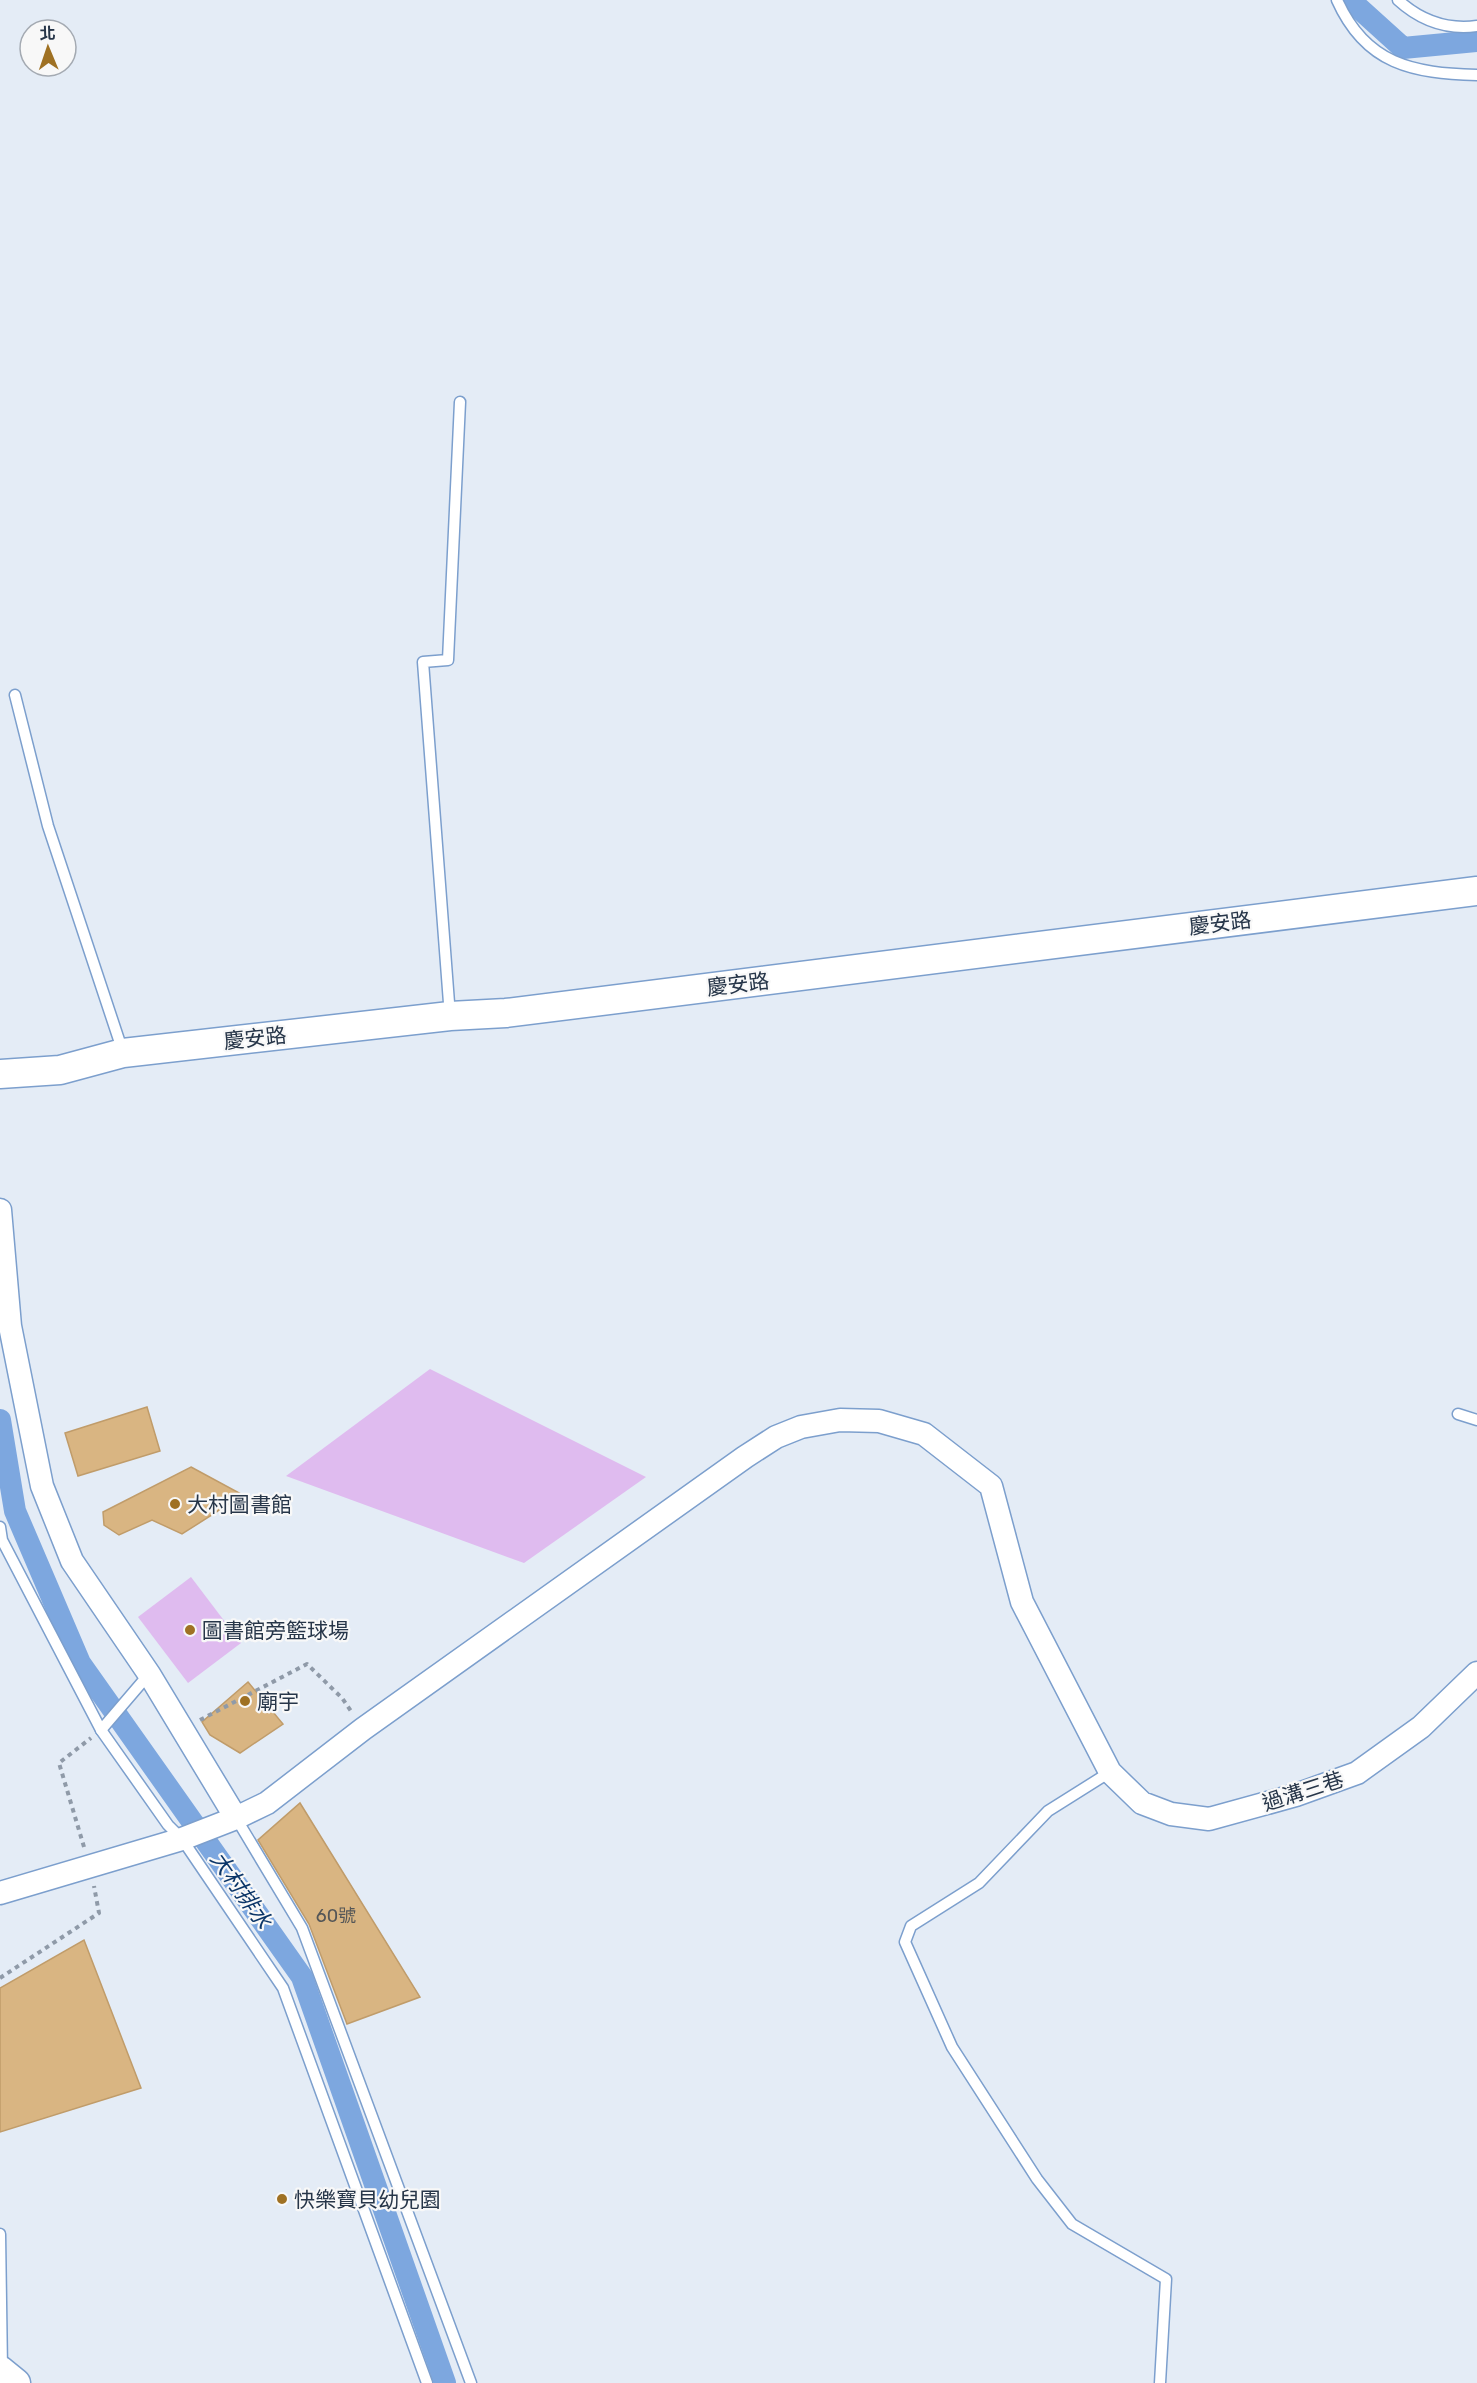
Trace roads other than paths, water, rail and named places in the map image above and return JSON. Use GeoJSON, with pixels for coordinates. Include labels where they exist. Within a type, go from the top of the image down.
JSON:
{"type":"FeatureCollection","features":[{"type":"Feature","properties":{"kind":"street","name":"慶安路"},"geometry":{"type":"LineString","coordinates":[[0,1074],[60,1070],[123,1053],[450,1016],[506,1013],[1477,891]]}},
{"type":"Feature","properties":{"kind":"street"},"geometry":{"type":"LineString","coordinates":[[0,1210],[10,1326],[42,1486],[72,1562],[149,1674],[236,1818]]}},
{"type":"Feature","properties":{"kind":"street","name":"過溝三巷"},"geometry":{"type":"LineString","coordinates":[[0,1893],[182,1839],[267,1803],[363,1729],[776,1437],[801,1427],[840,1420],[879,1421],[924,1434],[991,1486],[1022,1602],[1110,1772],[1142,1803],[1171,1814],[1209,1819],[1296,1795],[1357,1773],[1421,1727],[1477,1673]]}},
{"type":"Feature","properties":{"kind":"lane"},"geometry":{"type":"LineString","coordinates":[[1337,0],[1352,27],[1363,39],[1389,59],[1420,71],[1477,75]]}},
{"type":"Feature","properties":{"kind":"lane"},"geometry":{"type":"LineString","coordinates":[[1398,0],[1419,16],[1434,23],[1450,27],[1477,26]]}},
{"type":"Feature","properties":{"kind":"lane"},"geometry":{"type":"LineString","coordinates":[[450,1016],[423,662],[448,660],[460,402]]}},
{"type":"Feature","properties":{"kind":"lane"},"geometry":{"type":"LineString","coordinates":[[15,695],[48,826],[123,1053]]}},
{"type":"Feature","properties":{"kind":"lane"},"geometry":{"type":"LineString","coordinates":[[1458,1414],[1477,1420]]}},
{"type":"Feature","properties":{"kind":"lane"},"geometry":{"type":"LineString","coordinates":[[0,1527],[2,1540],[101,1730],[168,1825],[182,1839],[283,1988],[427,2383]]}},
{"type":"Feature","properties":{"kind":"lane"},"geometry":{"type":"LineString","coordinates":[[101,1730],[149,1674]]}},
{"type":"Feature","properties":{"kind":"lane"},"geometry":{"type":"LineString","coordinates":[[1110,1772],[1048,1811],[979,1883],[911,1926],[905,1942],[952,2047],[1037,2179],[1072,2224],[1125,2257],[1166,2278],[1160,2383]]}},
{"type":"Feature","properties":{"kind":"lane"},"geometry":{"type":"LineString","coordinates":[[236,1818],[302,1928],[471,2383]]}},
{"type":"Feature","properties":{"kind":"lane"},"geometry":{"type":"LineString","coordinates":[[0,2234],[6,2375]]}},
{"type":"Feature","properties":{"kind":"waterway"},"geometry":{"type":"LineString","coordinates":[[1350,0],[1403,48],[1477,41]]}},
{"type":"Feature","properties":{"kind":"waterway","name":"大村排水"},"geometry":{"type":"LineString","coordinates":[[0,1420],[15,1511],[80,1663],[302,1977],[445,2383]]}},
{"type":"Feature","properties":{"kind":"place","name":"大村圖書館"},"geometry":{"type":"Point","coordinates":[175,1504]}},
{"type":"Feature","properties":{"kind":"place","name":"圖書館旁籃球場"},"geometry":{"type":"Point","coordinates":[190,1630]}},
{"type":"Feature","properties":{"kind":"place","name":"廟宇"},"geometry":{"type":"Point","coordinates":[245,1701]}},
{"type":"Feature","properties":{"kind":"place","name":"快樂寶貝幼兒園"},"geometry":{"type":"Point","coordinates":[282,2199]}}]}
